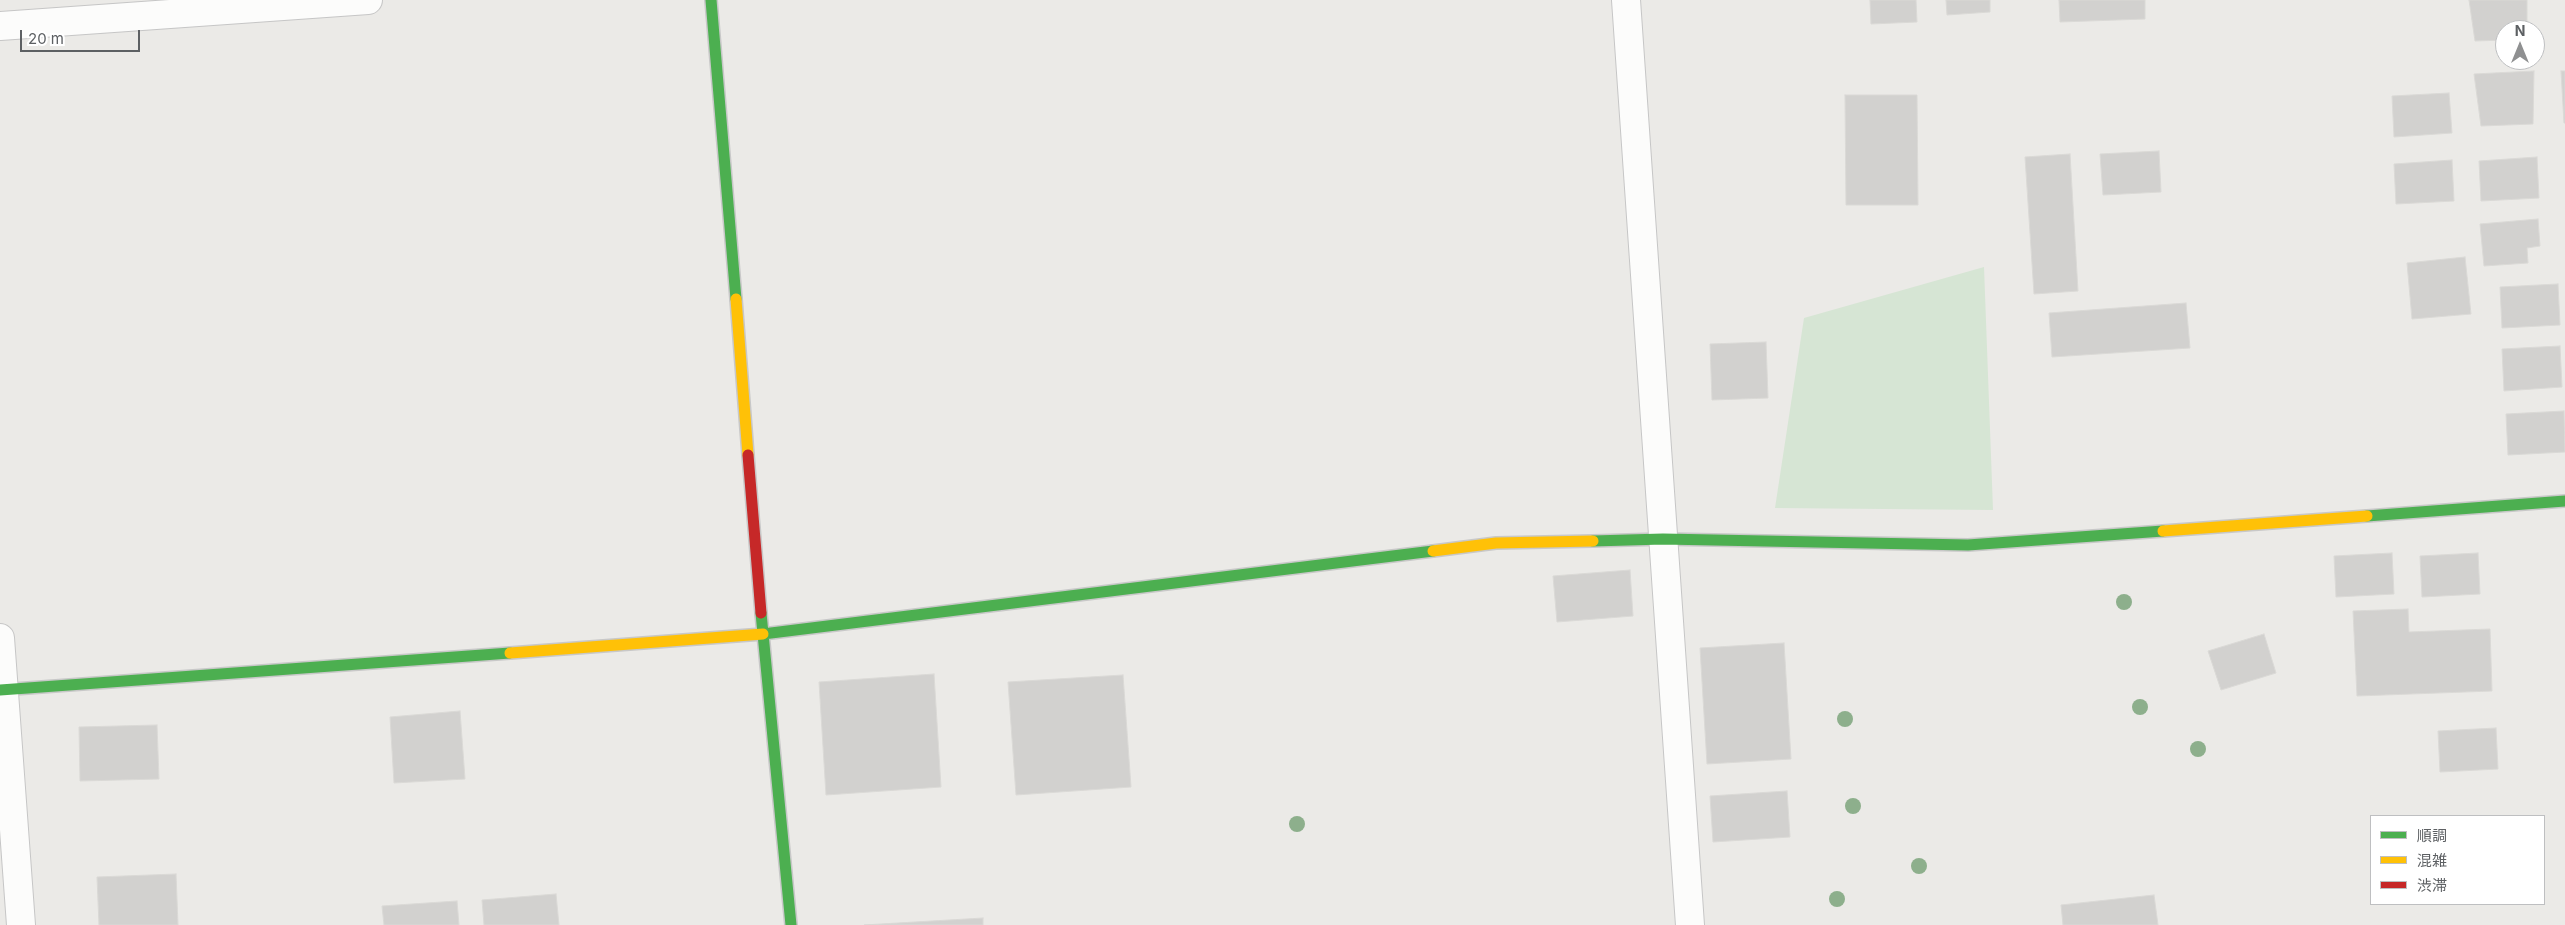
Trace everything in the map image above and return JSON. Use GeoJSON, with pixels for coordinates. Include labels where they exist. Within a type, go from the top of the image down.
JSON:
{"type":"FeatureCollection","features":[{"type":"Feature","properties":{"kind":"street"},"geometry":{"type":"LineString","coordinates":[[0,26],[368,0]]}},
{"type":"Feature","properties":{"kind":"street"},"geometry":{"type":"LineString","coordinates":[[711,0],[763,634],[791,925]]}},
{"type":"Feature","properties":{"kind":"street"},"geometry":{"type":"LineString","coordinates":[[1626,0],[1690,925]]}},
{"type":"Feature","properties":{"kind":"street"},"geometry":{"type":"LineString","coordinates":[[2,690],[763,634],[1496,543],[1663,539],[1968,545],[2565,501]]}},
{"type":"Feature","properties":{"kind":"street"},"geometry":{"type":"LineString","coordinates":[[0,638],[2,690],[21,925]]}},
{"type":"Feature","properties":{"kind":"green space"},"geometry":{"type":"Polygon","coordinates":[[[1984,267],[1993,510],[1775,508],[1804,318],[1984,267]]]}},
{"type":"Feature","properties":{"kind":"building"},"geometry":{"type":"Polygon","coordinates":[[[1870,0],[1916,0],[1917,22],[1871,24],[1870,0]]]}},
{"type":"Feature","properties":{"kind":"building"},"geometry":{"type":"Polygon","coordinates":[[[1946,0],[1990,0],[1990,12],[1947,15],[1946,0]]]}},
{"type":"Feature","properties":{"kind":"building"},"geometry":{"type":"Polygon","coordinates":[[[2059,0],[2145,0],[2145,19],[2060,22],[2059,0]]]}},
{"type":"Feature","properties":{"kind":"building"},"geometry":{"type":"Polygon","coordinates":[[[2469,0],[2527,0],[2527,20],[2495,20],[2495,40],[2475,41],[2469,0]]]}},
{"type":"Feature","properties":{"kind":"building"},"geometry":{"type":"Polygon","coordinates":[[[2534,71],[2533,124],[2481,126],[2474,74],[2534,71]]]}},
{"type":"Feature","properties":{"kind":"building"},"geometry":{"type":"Polygon","coordinates":[[[2561,71],[2565,71],[2565,123],[2564,123],[2561,71]]]}},
{"type":"Feature","properties":{"kind":"building"},"geometry":{"type":"Polygon","coordinates":[[[2449,93],[2452,133],[2394,137],[2392,96],[2449,93]]]}},
{"type":"Feature","properties":{"kind":"building"},"geometry":{"type":"Polygon","coordinates":[[[1845,95],[1917,95],[1918,205],[1846,205],[1845,95]]]}},
{"type":"Feature","properties":{"kind":"building"},"geometry":{"type":"Polygon","coordinates":[[[2159,151],[2161,192],[2103,195],[2100,154],[2159,151]]]}},
{"type":"Feature","properties":{"kind":"building"},"geometry":{"type":"Polygon","coordinates":[[[2070,154],[2078,291],[2034,294],[2025,157],[2070,154]]]}},
{"type":"Feature","properties":{"kind":"building"},"geometry":{"type":"Polygon","coordinates":[[[2537,157],[2539,198],[2481,201],[2479,161],[2537,157]]]}},
{"type":"Feature","properties":{"kind":"building"},"geometry":{"type":"Polygon","coordinates":[[[2452,160],[2454,201],[2396,204],[2394,164],[2452,160]]]}},
{"type":"Feature","properties":{"kind":"building"},"geometry":{"type":"Polygon","coordinates":[[[2538,219],[2540,246],[2527,248],[2528,263],[2484,266],[2480,224],[2538,219]]]}},
{"type":"Feature","properties":{"kind":"building"},"geometry":{"type":"Polygon","coordinates":[[[2465,257],[2471,314],[2412,319],[2407,263],[2465,257]]]}},
{"type":"Feature","properties":{"kind":"building"},"geometry":{"type":"Polygon","coordinates":[[[2558,284],[2560,325],[2502,328],[2500,287],[2558,284]]]}},
{"type":"Feature","properties":{"kind":"building"},"geometry":{"type":"Polygon","coordinates":[[[2186,303],[2190,348],[2052,357],[2049,313],[2186,303]]]}},
{"type":"Feature","properties":{"kind":"building"},"geometry":{"type":"Polygon","coordinates":[[[1766,342],[1768,398],[1712,400],[1710,344],[1766,342]]]}},
{"type":"Feature","properties":{"kind":"building"},"geometry":{"type":"Polygon","coordinates":[[[2560,346],[2562,387],[2504,391],[2502,349],[2560,346]]]}},
{"type":"Feature","properties":{"kind":"building"},"geometry":{"type":"Polygon","coordinates":[[[2564,411],[2565,452],[2508,455],[2506,414],[2564,411]]]}},
{"type":"Feature","properties":{"kind":"building"},"geometry":{"type":"Polygon","coordinates":[[[2392,553],[2394,594],[2336,597],[2334,556],[2392,553]]]}},
{"type":"Feature","properties":{"kind":"building"},"geometry":{"type":"Polygon","coordinates":[[[2478,553],[2480,594],[2422,597],[2420,556],[2478,553]]]}},
{"type":"Feature","properties":{"kind":"building"},"geometry":{"type":"Polygon","coordinates":[[[1630,570],[1633,616],[1557,622],[1553,576],[1630,570]]]}},
{"type":"Feature","properties":{"kind":"building"},"geometry":{"type":"Polygon","coordinates":[[[2408,609],[2409,632],[2490,629],[2492,691],[2357,696],[2353,611],[2408,609]]]}},
{"type":"Feature","properties":{"kind":"building"},"geometry":{"type":"Polygon","coordinates":[[[2264,634],[2276,673],[2221,690],[2208,651],[2264,634]]]}},
{"type":"Feature","properties":{"kind":"building"},"geometry":{"type":"Polygon","coordinates":[[[1784,643],[1791,759],[1707,764],[1700,648],[1784,643]]]}},
{"type":"Feature","properties":{"kind":"building"},"geometry":{"type":"Polygon","coordinates":[[[934,674],[941,787],[826,795],[819,682],[934,674]]]}},
{"type":"Feature","properties":{"kind":"building"},"geometry":{"type":"Polygon","coordinates":[[[1123,675],[1131,787],[1016,795],[1008,682],[1123,675]]]}},
{"type":"Feature","properties":{"kind":"building"},"geometry":{"type":"Polygon","coordinates":[[[460,711],[465,779],[394,783],[390,717],[460,711]]]}},
{"type":"Feature","properties":{"kind":"building"},"geometry":{"type":"Polygon","coordinates":[[[157,725],[159,779],[80,781],[79,727],[157,725]]]}},
{"type":"Feature","properties":{"kind":"building"},"geometry":{"type":"Polygon","coordinates":[[[2496,728],[2498,769],[2440,772],[2438,731],[2496,728]]]}},
{"type":"Feature","properties":{"kind":"building"},"geometry":{"type":"Polygon","coordinates":[[[1787,791],[1790,837],[1713,842],[1710,796],[1787,791]]]}},
{"type":"Feature","properties":{"kind":"building"},"geometry":{"type":"Polygon","coordinates":[[[176,874],[178,925],[99,925],[97,877],[176,874]]]}},
{"type":"Feature","properties":{"kind":"building"},"geometry":{"type":"Polygon","coordinates":[[[556,894],[559,925],[484,925],[482,900],[556,894]]]}},
{"type":"Feature","properties":{"kind":"building"},"geometry":{"type":"Polygon","coordinates":[[[2154,895],[2158,925],[2063,925],[2061,905],[2154,895]]]}},
{"type":"Feature","properties":{"kind":"building"},"geometry":{"type":"Polygon","coordinates":[[[457,901],[459,925],[384,925],[382,906],[457,901]]]}},
{"type":"Feature","properties":{"kind":"building"},"geometry":{"type":"Polygon","coordinates":[[[983,918],[983,925],[864,925],[983,918]]]}},
{"type":"Feature","properties":{"kind":"traffic: fast"},"geometry":{"type":"LineString","coordinates":[[711,0],[736,299]]}},
{"type":"Feature","properties":{"kind":"traffic: fast"},"geometry":{"type":"LineString","coordinates":[[2367,516],[2565,501]]}},
{"type":"Feature","properties":{"kind":"traffic: fast"},"geometry":{"type":"LineString","coordinates":[[1593,541],[1663,539],[1968,545],[2163,531]]}},
{"type":"Feature","properties":{"kind":"traffic: fast"},"geometry":{"type":"LineString","coordinates":[[763,634],[1433,551]]}},
{"type":"Feature","properties":{"kind":"traffic: fast"},"geometry":{"type":"LineString","coordinates":[[761,613],[791,925]]}},
{"type":"Feature","properties":{"kind":"traffic: fast"},"geometry":{"type":"LineString","coordinates":[[0,690],[510,653]]}},
{"type":"Feature","properties":{"kind":"traffic: slow"},"geometry":{"type":"LineString","coordinates":[[736,299],[748,455]]}},
{"type":"Feature","properties":{"kind":"traffic: slow"},"geometry":{"type":"LineString","coordinates":[[2163,531],[2367,516]]}},
{"type":"Feature","properties":{"kind":"traffic: slow"},"geometry":{"type":"LineString","coordinates":[[1433,551],[1496,543],[1593,541]]}},
{"type":"Feature","properties":{"kind":"traffic: slow"},"geometry":{"type":"LineString","coordinates":[[510,653],[763,634]]}},
{"type":"Feature","properties":{"kind":"traffic: jam"},"geometry":{"type":"LineString","coordinates":[[748,455],[761,613]]}}]}
